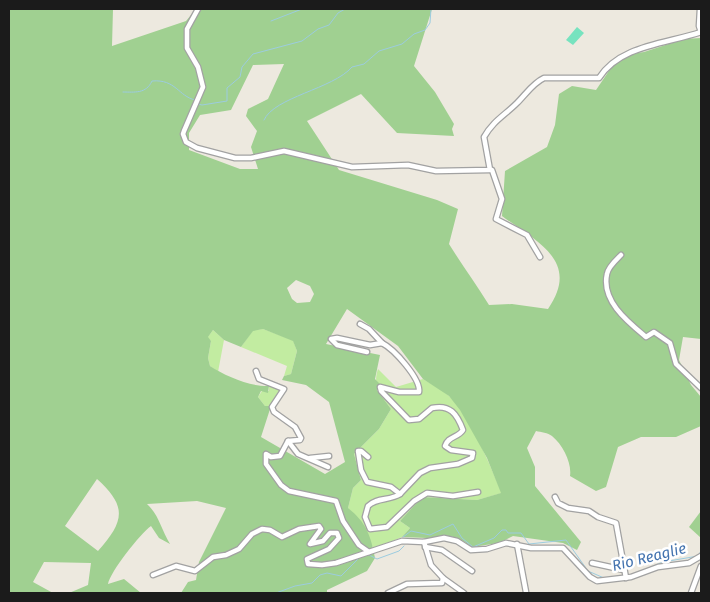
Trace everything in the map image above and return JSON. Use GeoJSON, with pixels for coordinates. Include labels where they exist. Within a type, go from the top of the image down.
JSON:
{"type":"FeatureCollection","features":[{"type":"Feature","properties":{"kind":"street"},"geometry":{"type":"LineString","coordinates":[[198,9],[187,32],[188,51],[198,67],[202,80],[201,94],[183,134],[186,142],[235,158],[251,158],[284,151],[352,167],[408,165],[436,171],[492,170]]}},
{"type":"Feature","properties":{"kind":"street"},"geometry":{"type":"LineString","coordinates":[[540,257],[527,235],[496,219],[502,199],[492,170],[484,137],[496,119],[513,107],[538,81],[544,78],[599,78],[606,67],[622,55],[701,32],[699,26],[700,9]]}},
{"type":"Feature","properties":{"kind":"street"},"geometry":{"type":"LineString","coordinates":[[621,255],[607,272],[606,285],[613,304],[625,320],[646,337],[654,332],[670,343],[676,364],[701,388]]}},
{"type":"Feature","properties":{"kind":"street"},"geometry":{"type":"LineString","coordinates":[[360,324],[394,351],[420,388],[416,394],[380,387],[380,391],[409,420],[419,419],[432,408],[439,406],[455,412],[463,430],[460,435],[449,439],[445,446],[452,450],[473,453],[473,456],[458,464],[430,468],[420,474],[394,498],[371,503],[365,514],[368,528],[388,527],[414,501],[427,493],[453,496],[478,492]]}},
{"type":"Feature","properties":{"kind":"street"},"geometry":{"type":"LineString","coordinates":[[367,352],[337,345],[331,339],[337,338],[370,345],[382,343]]}},
{"type":"Feature","properties":{"kind":"street"},"geometry":{"type":"LineString","coordinates":[[256,371],[259,380],[284,389],[272,407],[274,412],[295,427],[301,438],[300,440],[288,441]]}},
{"type":"Feature","properties":{"kind":"street"},"geometry":{"type":"LineString","coordinates":[[288,441],[298,454],[328,467]]}},
{"type":"Feature","properties":{"kind":"street"},"geometry":{"type":"LineString","coordinates":[[288,441],[280,456],[265,455],[266,464],[281,485],[289,491],[336,501],[343,521],[359,545],[369,552]]}},
{"type":"Feature","properties":{"kind":"street"},"geometry":{"type":"LineString","coordinates":[[368,457],[361,451],[358,451],[361,470],[367,482],[391,487],[400,494]]}},
{"type":"Feature","properties":{"kind":"street"},"geometry":{"type":"LineString","coordinates":[[308,458],[329,456]]}},
{"type":"Feature","properties":{"kind":"street"},"geometry":{"type":"LineString","coordinates":[[555,497],[558,503],[568,508],[580,508],[616,523],[625,575]]}},
{"type":"Feature","properties":{"kind":"street"},"geometry":{"type":"LineString","coordinates":[[153,575],[176,566],[195,570],[213,557],[226,555],[238,549],[252,534],[262,529],[270,530],[282,537],[299,528],[319,526],[321,529],[310,544],[323,541],[330,533],[336,533],[339,538],[329,549],[308,559],[308,564],[336,563],[402,542],[425,544],[442,550],[472,571]]}},
{"type":"Feature","properties":{"kind":"street"},"geometry":{"type":"LineString","coordinates":[[425,544],[444,538],[458,541],[470,550],[487,549],[506,543],[531,548],[563,548],[590,577],[597,581],[625,575],[640,575],[658,567],[689,563],[701,556]]}},
{"type":"Feature","properties":{"kind":"street"},"geometry":{"type":"LineString","coordinates":[[425,544],[431,565],[443,578],[464,593]]}},
{"type":"Feature","properties":{"kind":"street"},"geometry":{"type":"LineString","coordinates":[[517,544],[526,592]]}},
{"type":"Feature","properties":{"kind":"street"},"geometry":{"type":"LineString","coordinates":[[592,563],[625,575]]}},
{"type":"Feature","properties":{"kind":"street"},"geometry":{"type":"LineString","coordinates":[[691,593],[701,566]]}},
{"type":"Feature","properties":{"kind":"street"},"geometry":{"type":"LineString","coordinates":[[388,593],[407,584],[439,584],[442,583],[443,578]]}},
{"type":"Feature","properties":{"kind":"green space"},"geometry":{"type":"Polygon","coordinates":[[[9,9],[113,9],[112,46],[186,21],[196,9],[432,9],[414,66],[435,92],[454,124],[452,129],[454,136],[397,133],[361,94],[307,121],[339,170],[437,200],[458,209],[449,244],[489,305],[512,304],[548,309],[557,292],[560,278],[557,265],[541,244],[502,216],[505,171],[547,147],[555,125],[559,94],[572,86],[596,90],[613,65],[624,55],[644,52],[684,39],[701,38],[701,339],[683,337],[679,360],[691,385],[701,397],[701,426],[676,437],[641,437],[618,447],[606,487],[596,491],[570,476],[568,460],[563,449],[552,436],[536,431],[527,448],[535,467],[535,486],[581,542],[577,550],[563,543],[513,536],[499,543],[472,547],[450,536],[427,538],[402,537],[410,528],[400,521],[422,497],[477,500],[501,493],[487,458],[460,410],[449,396],[423,379],[398,346],[347,309],[326,344],[380,355],[375,379],[380,384],[377,390],[391,409],[379,429],[354,454],[361,480],[353,488],[348,508],[363,524],[372,543],[375,558],[367,571],[327,590],[327,593],[181,593],[188,582],[196,580],[199,562],[226,508],[197,501],[147,504],[157,518],[170,544],[159,538],[151,526],[126,554],[114,571],[108,584],[124,579],[141,593],[69,593],[88,585],[91,563],[44,562],[33,582],[53,593],[9,593],[9,9]],[[284,64],[253,65],[231,110],[200,115],[189,133],[189,150],[240,169],[258,169],[251,147],[257,131],[246,116],[248,109],[268,99],[284,64]],[[296,280],[287,288],[292,299],[297,303],[310,302],[314,294],[310,286],[296,280]],[[263,329],[253,331],[241,347],[224,340],[213,330],[208,337],[211,341],[208,358],[210,366],[238,380],[254,385],[269,386],[268,393],[261,391],[258,397],[265,406],[271,406],[261,437],[325,474],[345,462],[329,402],[306,385],[282,380],[284,376],[291,374],[297,351],[293,341],[263,329]],[[97,479],[65,526],[98,551],[113,531],[117,522],[119,514],[114,497],[97,479]]]}},
{"type":"Feature","properties":{"kind":"green space"},"geometry":{"type":"Polygon","coordinates":[[[577,27],[584,33],[573,45],[566,40],[577,27]]]}},
{"type":"Feature","properties":{"kind":"green space"},"geometry":{"type":"Polygon","coordinates":[[[263,329],[293,340],[297,351],[291,374],[284,376],[287,366],[241,347],[253,330],[263,329]]]}},
{"type":"Feature","properties":{"kind":"green space"},"geometry":{"type":"Polygon","coordinates":[[[213,330],[224,340],[218,372],[210,366],[208,358],[211,341],[207,338],[213,330]]]}},
{"type":"Feature","properties":{"kind":"green space"},"geometry":{"type":"Polygon","coordinates":[[[378,369],[396,387],[423,379],[449,396],[472,428],[502,493],[477,500],[422,497],[400,521],[410,528],[402,537],[374,549],[348,508],[353,488],[361,480],[354,454],[379,429],[391,409],[378,390],[376,375],[378,369]]]}},
{"type":"Feature","properties":{"kind":"green space"},"geometry":{"type":"Polygon","coordinates":[[[269,386],[281,389],[282,393],[271,406],[265,406],[258,397],[262,391],[269,391],[269,386]]]}},
{"type":"Feature","properties":{"kind":"green space"},"geometry":{"type":"Polygon","coordinates":[[[701,511],[701,538],[689,527],[701,511]]]}},
{"type":"Feature","properties":{"kind":"waterway"},"geometry":{"type":"LineString","coordinates":[[271,21],[302,9]]}},
{"type":"Feature","properties":{"kind":"waterway"},"geometry":{"type":"LineString","coordinates":[[198,104],[227,101],[227,88],[240,77],[242,67],[253,54],[302,41],[318,29],[329,25],[338,13],[345,9]]}},
{"type":"Feature","properties":{"kind":"waterway"},"geometry":{"type":"LineString","coordinates":[[264,120],[279,105],[332,81],[352,67],[364,64],[379,51],[402,44],[414,34],[425,30],[430,23],[431,9]]}},
{"type":"Feature","properties":{"kind":"waterway"},"geometry":{"type":"LineString","coordinates":[[123,92],[140,91],[147,88],[152,81],[160,81],[172,85],[184,95],[195,100]]}},
{"type":"Feature","properties":{"kind":"waterway","name":"Rio Reaglie"},"geometry":{"type":"LineString","coordinates":[[403,537],[411,531],[430,535],[453,524],[462,538],[473,547],[494,538],[502,530],[506,530],[508,533],[521,533],[529,544],[566,540],[588,571],[604,578]]}},
{"type":"Feature","properties":{"kind":"waterway","name":"Rio Reaglie"},"geometry":{"type":"LineString","coordinates":[[363,556],[369,555],[377,559],[399,551],[404,546]]}},
{"type":"Feature","properties":{"kind":"waterway","name":"Rio Reaglie"},"geometry":{"type":"LineString","coordinates":[[644,570],[663,562],[698,556],[701,551]]}},
{"type":"Feature","properties":{"kind":"waterway","name":"Rio Reaglie"},"geometry":{"type":"LineString","coordinates":[[276,593],[295,586],[312,583],[320,575],[327,573],[341,576],[359,558]]}},
{"type":"Feature","properties":{"kind":"waterway","name":"Rio Reaglie"},"geometry":{"type":"LineString","coordinates":[[611,577],[619,576]]}}]}
